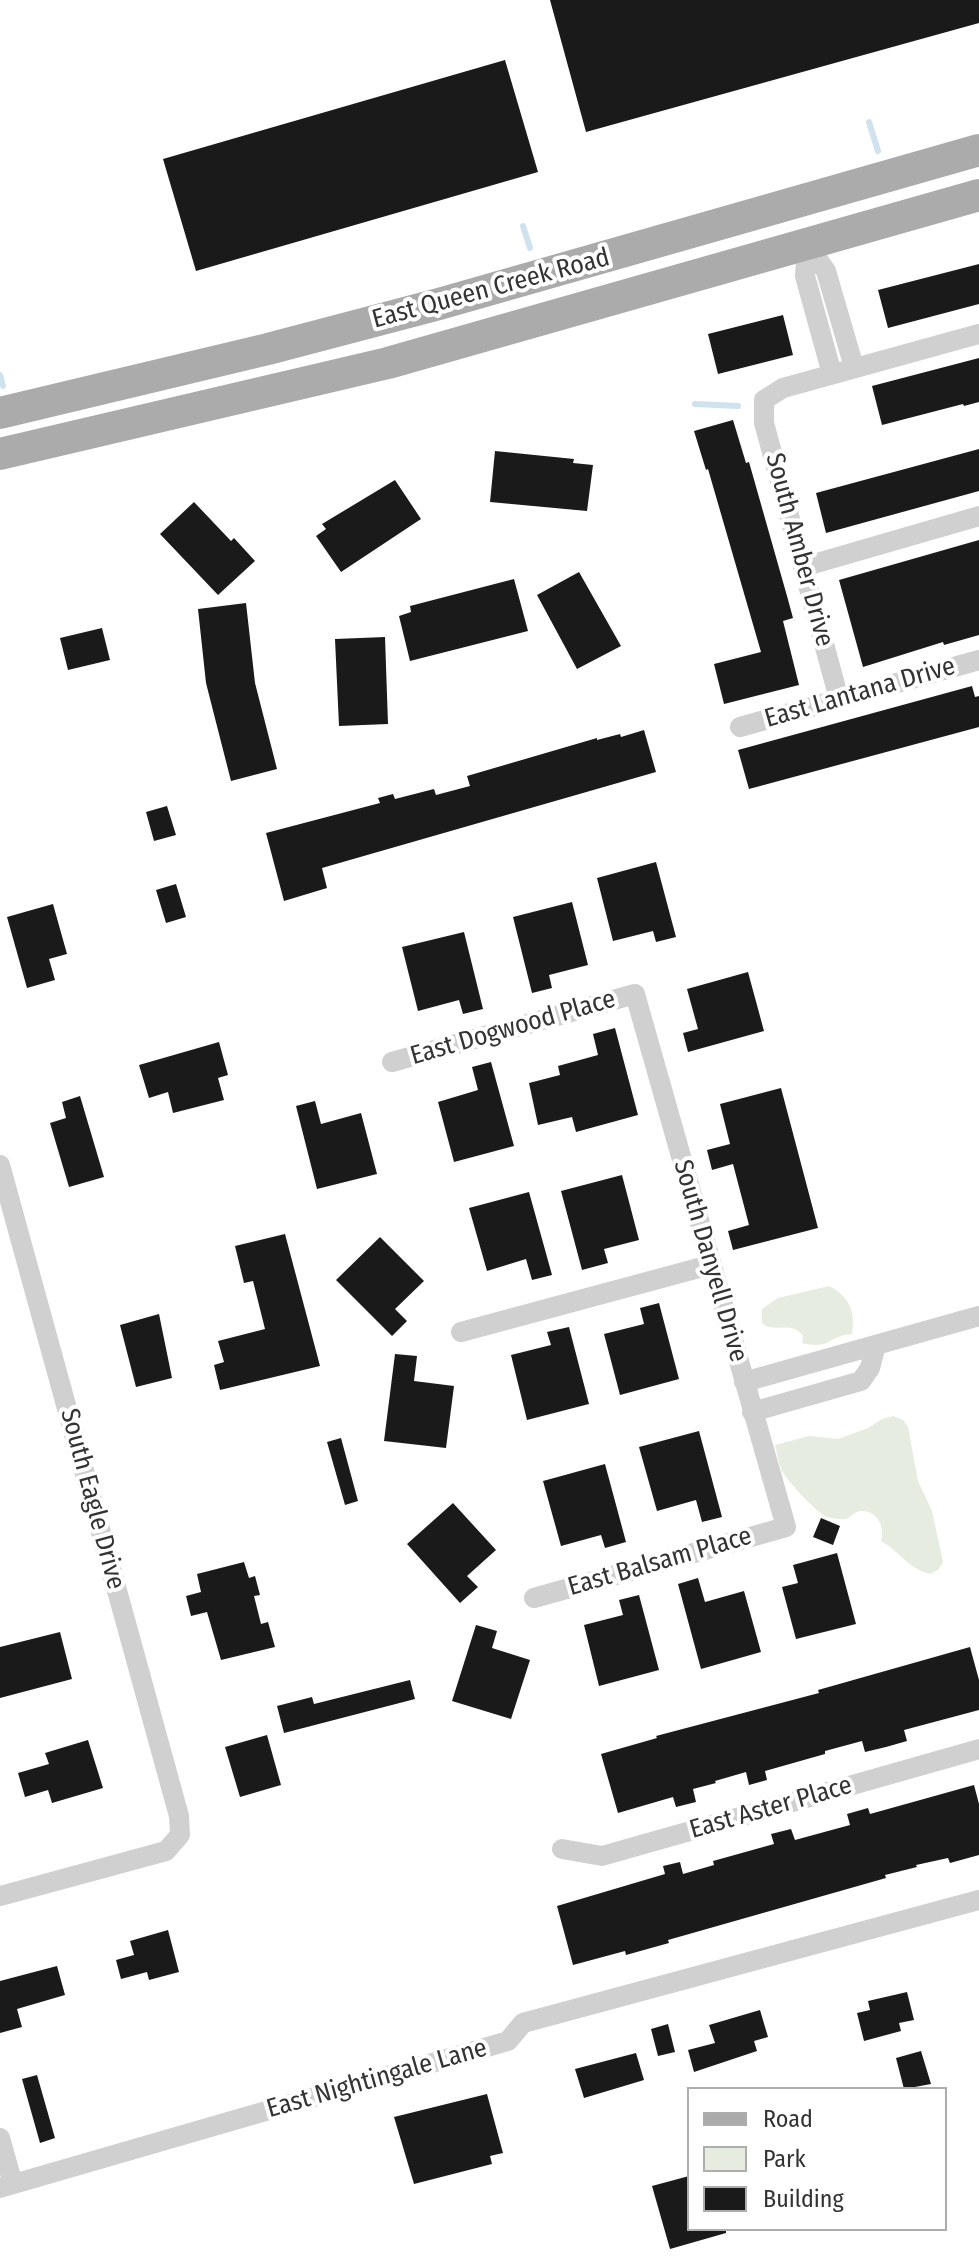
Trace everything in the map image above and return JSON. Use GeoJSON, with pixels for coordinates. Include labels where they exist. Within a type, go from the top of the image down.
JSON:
{"type":"FeatureCollection","features":[{"type":"Feature","properties":{"kind":"main road","name":"East Queen Creek Road"},"geometry":{"type":"LineString","coordinates":[[0,413],[268,349],[979,150]]}},
{"type":"Feature","properties":{"kind":"main road","name":"East Queen Creek Road"},"geometry":{"type":"LineString","coordinates":[[0,454],[373,366],[979,195]]}},
{"type":"Feature","properties":{"kind":"main road"},"geometry":{"type":"LineString","coordinates":[[591,261],[601,302]]}},
{"type":"Feature","properties":{"kind":"street"},"geometry":{"type":"LineString","coordinates":[[807,244],[826,271],[854,367]]}},
{"type":"Feature","properties":{"kind":"street"},"geometry":{"type":"LineString","coordinates":[[807,244],[805,276],[832,374],[979,334]]}},
{"type":"Feature","properties":{"kind":"street"},"geometry":{"type":"LineString","coordinates":[[819,324],[840,318]]}},
{"type":"Feature","properties":{"kind":"street","name":"South Amber Drive"},"geometry":{"type":"LineString","coordinates":[[832,374],[783,388],[764,400],[764,423],[839,699]]}},
{"type":"Feature","properties":{"kind":"street"},"geometry":{"type":"LineString","coordinates":[[803,567],[979,516]]}},
{"type":"Feature","properties":{"kind":"street","name":"East Lantana Drive"},"geometry":{"type":"LineString","coordinates":[[740,727],[979,660]]}},
{"type":"Feature","properties":{"kind":"street","name":"East Dogwood Place"},"geometry":{"type":"LineString","coordinates":[[392,1062],[635,994]]}},
{"type":"Feature","properties":{"kind":"street","name":"South Danyell Drive"},"geometry":{"type":"LineString","coordinates":[[635,994],[786,1527]]}},
{"type":"Feature","properties":{"kind":"street","name":"South Eagle Drive"},"geometry":{"type":"LineString","coordinates":[[0,1165],[175,1801],[180,1835],[166,1851],[0,1896]]}},
{"type":"Feature","properties":{"kind":"street"},"geometry":{"type":"LineString","coordinates":[[461,1332],[710,1265]]}},
{"type":"Feature","properties":{"kind":"street"},"geometry":{"type":"LineString","coordinates":[[744,1382],[979,1316]]}},
{"type":"Feature","properties":{"kind":"street"},"geometry":{"type":"LineString","coordinates":[[752,1412],[861,1381],[870,1368],[876,1345]]}},
{"type":"Feature","properties":{"kind":"street","name":"East Balsam Place"},"geometry":{"type":"LineString","coordinates":[[534,1598],[786,1527]]}},
{"type":"Feature","properties":{"kind":"street","name":"East Aster Place"},"geometry":{"type":"LineString","coordinates":[[562,1849],[602,1856],[979,1749]]}},
{"type":"Feature","properties":{"kind":"street","name":"East Nightingale Lane"},"geometry":{"type":"LineString","coordinates":[[6,2186],[508,2041],[523,2023],[979,1900]]}},
{"type":"Feature","properties":{"kind":"street"},"geometry":{"type":"LineString","coordinates":[[0,2138],[6,2186]]}},
{"type":"Feature","properties":{"kind":"green space"},"geometry":{"type":"Polygon","coordinates":[[[829,1286],[842,1295],[850,1306],[852,1334],[812,1345],[802,1343],[803,1336],[799,1331],[762,1323],[762,1309],[778,1298],[829,1286]]]}},
{"type":"Feature","properties":{"kind":"green space"},"geometry":{"type":"Polygon","coordinates":[[[893,1416],[903,1420],[908,1427],[918,1481],[932,1511],[943,1562],[938,1570],[930,1574],[916,1568],[881,1541],[881,1526],[872,1513],[861,1511],[844,1519],[823,1514],[789,1480],[778,1460],[775,1445],[809,1436],[838,1439],[893,1416]]]}},
{"type":"Feature","properties":{"kind":"building"},"geometry":{"type":"Polygon","coordinates":[[[550,0],[979,0],[979,23],[586,132],[550,0]]]}},
{"type":"Feature","properties":{"kind":"building"},"geometry":{"type":"Polygon","coordinates":[[[505,60],[538,172],[196,271],[163,159],[505,60]]]}},
{"type":"Feature","properties":{"kind":"building"},"geometry":{"type":"Polygon","coordinates":[[[979,264],[979,304],[888,328],[878,290],[979,264]]]}},
{"type":"Feature","properties":{"kind":"building"},"geometry":{"type":"Polygon","coordinates":[[[783,315],[793,355],[718,374],[708,334],[783,315]]]}},
{"type":"Feature","properties":{"kind":"building"},"geometry":{"type":"Polygon","coordinates":[[[979,358],[979,402],[882,425],[872,386],[979,358]]]}},
{"type":"Feature","properties":{"kind":"building"},"geometry":{"type":"Polygon","coordinates":[[[733,420],[746,463],[749,462],[793,618],[783,621],[799,685],[724,704],[714,664],[761,652],[694,431],[733,420]]]}},
{"type":"Feature","properties":{"kind":"building"},"geometry":{"type":"Polygon","coordinates":[[[979,449],[979,491],[826,533],[816,493],[979,449]]]}},
{"type":"Feature","properties":{"kind":"building"},"geometry":{"type":"Polygon","coordinates":[[[495,451],[574,459],[573,463],[593,465],[587,511],[490,502],[495,451]]]}},
{"type":"Feature","properties":{"kind":"building"},"geometry":{"type":"Polygon","coordinates":[[[395,480],[421,519],[341,572],[316,536],[326,529],[322,524],[395,480]]]}},
{"type":"Feature","properties":{"kind":"building"},"geometry":{"type":"Polygon","coordinates":[[[194,502],[255,561],[218,595],[160,534],[194,502]]]}},
{"type":"Feature","properties":{"kind":"building"},"geometry":{"type":"Polygon","coordinates":[[[979,540],[979,635],[944,645],[943,642],[863,667],[839,580],[979,540]]]}},
{"type":"Feature","properties":{"kind":"building"},"geometry":{"type":"Polygon","coordinates":[[[579,572],[621,646],[577,669],[537,595],[579,572]]]}},
{"type":"Feature","properties":{"kind":"building"},"geometry":{"type":"Polygon","coordinates":[[[514,579],[528,631],[410,661],[399,616],[411,612],[410,606],[514,579]]]}},
{"type":"Feature","properties":{"kind":"building"},"geometry":{"type":"Polygon","coordinates":[[[246,603],[255,683],[277,769],[231,781],[206,683],[198,609],[246,603]]]}},
{"type":"Feature","properties":{"kind":"building"},"geometry":{"type":"Polygon","coordinates":[[[102,628],[110,660],[68,670],[60,638],[102,628]]]}},
{"type":"Feature","properties":{"kind":"building"},"geometry":{"type":"Polygon","coordinates":[[[385,637],[388,724],[339,726],[335,639],[385,637]]]}},
{"type":"Feature","properties":{"kind":"building"},"geometry":{"type":"Polygon","coordinates":[[[972,686],[975,697],[979,696],[979,727],[749,789],[738,750],[972,686]]]}},
{"type":"Feature","properties":{"kind":"building"},"geometry":{"type":"Polygon","coordinates":[[[644,730],[656,772],[322,868],[327,888],[284,901],[266,833],[380,803],[378,798],[393,794],[395,799],[434,789],[436,795],[470,786],[467,776],[597,738],[620,734],[621,737],[644,730]]]}},
{"type":"Feature","properties":{"kind":"building"},"geometry":{"type":"Polygon","coordinates":[[[167,806],[176,835],[154,841],[146,812],[167,806]]]}},
{"type":"Feature","properties":{"kind":"building"},"geometry":{"type":"Polygon","coordinates":[[[656,862],[676,937],[656,942],[653,931],[613,941],[597,878],[656,862]]]}},
{"type":"Feature","properties":{"kind":"building"},"geometry":{"type":"Polygon","coordinates":[[[176,884],[186,917],[166,923],[156,890],[176,884]]]}},
{"type":"Feature","properties":{"kind":"building"},"geometry":{"type":"Polygon","coordinates":[[[572,902],[588,965],[549,975],[552,988],[532,993],[513,917],[572,902]]]}},
{"type":"Feature","properties":{"kind":"building"},"geometry":{"type":"Polygon","coordinates":[[[53,904],[67,954],[49,959],[55,980],[27,988],[7,917],[53,904]]]}},
{"type":"Feature","properties":{"kind":"building"},"geometry":{"type":"Polygon","coordinates":[[[464,932],[483,1009],[463,1014],[459,1000],[418,1011],[402,947],[464,932]]]}},
{"type":"Feature","properties":{"kind":"building"},"geometry":{"type":"Polygon","coordinates":[[[748,972],[764,1031],[688,1052],[683,1033],[698,1029],[687,989],[748,972]]]}},
{"type":"Feature","properties":{"kind":"building"},"geometry":{"type":"Polygon","coordinates":[[[615,1028],[638,1115],[576,1132],[572,1117],[538,1125],[529,1083],[560,1075],[558,1066],[598,1055],[593,1034],[615,1028]]]}},
{"type":"Feature","properties":{"kind":"building"},"geometry":{"type":"Polygon","coordinates":[[[219,1042],[228,1075],[218,1078],[224,1100],[173,1113],[168,1092],[149,1098],[139,1065],[219,1042]]]}},
{"type":"Feature","properties":{"kind":"building"},"geometry":{"type":"Polygon","coordinates":[[[491,1062],[514,1146],[454,1162],[438,1102],[478,1090],[472,1067],[491,1062]]]}},
{"type":"Feature","properties":{"kind":"building"},"geometry":{"type":"Polygon","coordinates":[[[781,1088],[818,1228],[733,1250],[728,1231],[749,1225],[733,1164],[712,1170],[707,1150],[730,1144],[720,1104],[781,1088]]]}},
{"type":"Feature","properties":{"kind":"building"},"geometry":{"type":"Polygon","coordinates":[[[80,1096],[104,1177],[69,1187],[50,1123],[66,1118],[62,1102],[80,1096]]]}},
{"type":"Feature","properties":{"kind":"building"},"geometry":{"type":"Polygon","coordinates":[[[315,1101],[321,1124],[361,1113],[377,1174],[317,1189],[296,1106],[315,1101]]]}},
{"type":"Feature","properties":{"kind":"building"},"geometry":{"type":"Polygon","coordinates":[[[622,1175],[639,1240],[604,1249],[608,1263],[582,1270],[561,1191],[622,1175]]]}},
{"type":"Feature","properties":{"kind":"building"},"geometry":{"type":"Polygon","coordinates":[[[529,1192],[552,1275],[532,1280],[526,1259],[487,1271],[469,1208],[529,1192]]]}},
{"type":"Feature","properties":{"kind":"building"},"geometry":{"type":"Polygon","coordinates":[[[285,1234],[320,1366],[220,1390],[214,1365],[224,1362],[218,1341],[265,1329],[253,1281],[244,1283],[235,1246],[285,1234]]]}},
{"type":"Feature","properties":{"kind":"building"},"geometry":{"type":"Polygon","coordinates":[[[380,1237],[424,1281],[395,1309],[407,1321],[392,1336],[336,1280],[380,1237]]]}},
{"type":"Feature","properties":{"kind":"building"},"geometry":{"type":"Polygon","coordinates":[[[659,1303],[679,1379],[620,1395],[604,1334],[644,1324],[640,1308],[659,1303]]]}},
{"type":"Feature","properties":{"kind":"building"},"geometry":{"type":"Polygon","coordinates":[[[159,1314],[172,1378],[136,1387],[120,1325],[159,1314]]]}},
{"type":"Feature","properties":{"kind":"building"},"geometry":{"type":"Polygon","coordinates":[[[569,1327],[589,1404],[527,1420],[511,1355],[551,1345],[547,1332],[569,1327]]]}},
{"type":"Feature","properties":{"kind":"building"},"geometry":{"type":"Polygon","coordinates":[[[395,1354],[417,1356],[414,1381],[454,1386],[446,1448],[384,1441],[395,1354]]]}},
{"type":"Feature","properties":{"kind":"building"},"geometry":{"type":"Polygon","coordinates":[[[699,1431],[722,1517],[702,1522],[696,1500],[657,1511],[639,1447],[699,1431]]]}},
{"type":"Feature","properties":{"kind":"building"},"geometry":{"type":"Polygon","coordinates":[[[341,1438],[358,1501],[345,1505],[327,1442],[341,1438]]]}},
{"type":"Feature","properties":{"kind":"building"},"geometry":{"type":"Polygon","coordinates":[[[605,1464],[626,1542],[605,1548],[601,1535],[561,1546],[543,1481],[605,1464]]]}},
{"type":"Feature","properties":{"kind":"building"},"geometry":{"type":"Polygon","coordinates":[[[453,1503],[496,1550],[467,1576],[478,1587],[460,1603],[407,1544],[453,1503]]]}},
{"type":"Feature","properties":{"kind":"building"},"geometry":{"type":"Polygon","coordinates":[[[821,1518],[840,1526],[833,1545],[813,1537],[821,1518]]]}},
{"type":"Feature","properties":{"kind":"building"},"geometry":{"type":"Polygon","coordinates":[[[837,1553],[856,1624],[796,1639],[782,1587],[798,1583],[793,1565],[837,1553]]]}},
{"type":"Feature","properties":{"kind":"building"},"geometry":{"type":"Polygon","coordinates":[[[244,1562],[249,1578],[255,1576],[260,1595],[254,1596],[261,1624],[268,1622],[275,1647],[221,1660],[207,1612],[191,1616],[186,1596],[201,1592],[197,1574],[244,1562]]]}},
{"type":"Feature","properties":{"kind":"building"},"geometry":{"type":"Polygon","coordinates":[[[698,1578],[705,1602],[744,1591],[761,1652],[701,1669],[678,1584],[698,1578]]]}},
{"type":"Feature","properties":{"kind":"building"},"geometry":{"type":"Polygon","coordinates":[[[639,1595],[659,1670],[599,1686],[584,1625],[623,1615],[619,1600],[639,1595]]]}},
{"type":"Feature","properties":{"kind":"building"},"geometry":{"type":"Polygon","coordinates":[[[476,1625],[497,1631],[492,1648],[530,1660],[511,1719],[452,1701],[476,1625]]]}},
{"type":"Feature","properties":{"kind":"building"},"geometry":{"type":"Polygon","coordinates":[[[60,1632],[72,1679],[0,1698],[0,1647],[60,1632]]]}},
{"type":"Feature","properties":{"kind":"building"},"geometry":{"type":"Polygon","coordinates":[[[970,1647],[979,1680],[979,1710],[904,1730],[907,1741],[886,1747],[865,1752],[862,1741],[825,1751],[825,1754],[765,1771],[767,1780],[749,1785],[746,1772],[715,1781],[693,1789],[696,1802],[676,1807],[673,1797],[618,1813],[601,1754],[970,1647]]]}},
{"type":"Feature","properties":{"kind":"building"},"geometry":{"type":"Polygon","coordinates":[[[410,1680],[415,1699],[284,1733],[277,1706],[312,1697],[314,1704],[410,1680]]]}},
{"type":"Feature","properties":{"kind":"building"},"geometry":{"type":"Polygon","coordinates":[[[267,1735],[281,1785],[240,1797],[225,1747],[267,1735]]]}},
{"type":"Feature","properties":{"kind":"building"},"geometry":{"type":"Polygon","coordinates":[[[88,1740],[103,1788],[52,1803],[48,1790],[25,1797],[18,1773],[49,1764],[45,1753],[88,1740]]]}},
{"type":"Feature","properties":{"kind":"building"},"geometry":{"type":"Polygon","coordinates":[[[974,1785],[979,1804],[979,1855],[950,1863],[948,1858],[916,1865],[885,1875],[886,1878],[668,1940],[669,1943],[573,1965],[557,1906],[665,1874],[663,1866],[680,1862],[683,1874],[714,1865],[713,1861],[774,1844],[771,1834],[791,1829],[795,1840],[850,1825],[847,1814],[868,1808],[870,1814],[974,1785]]]}},
{"type":"Feature","properties":{"kind":"building"},"geometry":{"type":"Polygon","coordinates":[[[168,1930],[179,1972],[149,1980],[147,1972],[121,1979],[116,1960],[134,1955],[130,1941],[168,1930]]]}},
{"type":"Feature","properties":{"kind":"building"},"geometry":{"type":"Polygon","coordinates":[[[57,1966],[65,1995],[17,2009],[22,2027],[0,2033],[0,1981],[57,1966]]]}},
{"type":"Feature","properties":{"kind":"building"},"geometry":{"type":"Polygon","coordinates":[[[907,1992],[914,2020],[899,2023],[901,2031],[864,2041],[857,2013],[870,2010],[868,2001],[907,1992]]]}},
{"type":"Feature","properties":{"kind":"building"},"geometry":{"type":"Polygon","coordinates":[[[760,2010],[768,2037],[754,2041],[757,2051],[694,2072],[688,2050],[715,2043],[709,2025],[760,2010]]]}},
{"type":"Feature","properties":{"kind":"building"},"geometry":{"type":"Polygon","coordinates":[[[668,2024],[675,2052],[658,2056],[651,2029],[668,2024]]]}},
{"type":"Feature","properties":{"kind":"building"},"geometry":{"type":"Polygon","coordinates":[[[921,2051],[931,2084],[903,2087],[896,2058],[921,2051]]]}},
{"type":"Feature","properties":{"kind":"building"},"geometry":{"type":"Polygon","coordinates":[[[636,2053],[644,2080],[584,2098],[575,2069],[636,2053]]]}},
{"type":"Feature","properties":{"kind":"building"},"geometry":{"type":"Polygon","coordinates":[[[37,2075],[55,2138],[40,2143],[22,2079],[37,2075]]]}},
{"type":"Feature","properties":{"kind":"building"},"geometry":{"type":"Polygon","coordinates":[[[487,2094],[503,2153],[490,2156],[492,2164],[414,2184],[394,2117],[487,2094]]]}},
{"type":"Feature","properties":{"kind":"building"},"geometry":{"type":"Polygon","coordinates":[[[687,2177],[687,2231],[726,2233],[670,2249],[652,2186],[687,2177]]]}},
{"type":"Feature","properties":{"kind":"waterway"},"geometry":{"type":"LineString","coordinates":[[869,122],[878,151]]}},
{"type":"Feature","properties":{"kind":"waterway"},"geometry":{"type":"LineString","coordinates":[[523,226],[530,248]]}},
{"type":"Feature","properties":{"kind":"waterway"},"geometry":{"type":"LineString","coordinates":[[0,375],[3,386]]}},
{"type":"Feature","properties":{"kind":"waterway"},"geometry":{"type":"LineString","coordinates":[[695,404],[738,406]]}}]}
